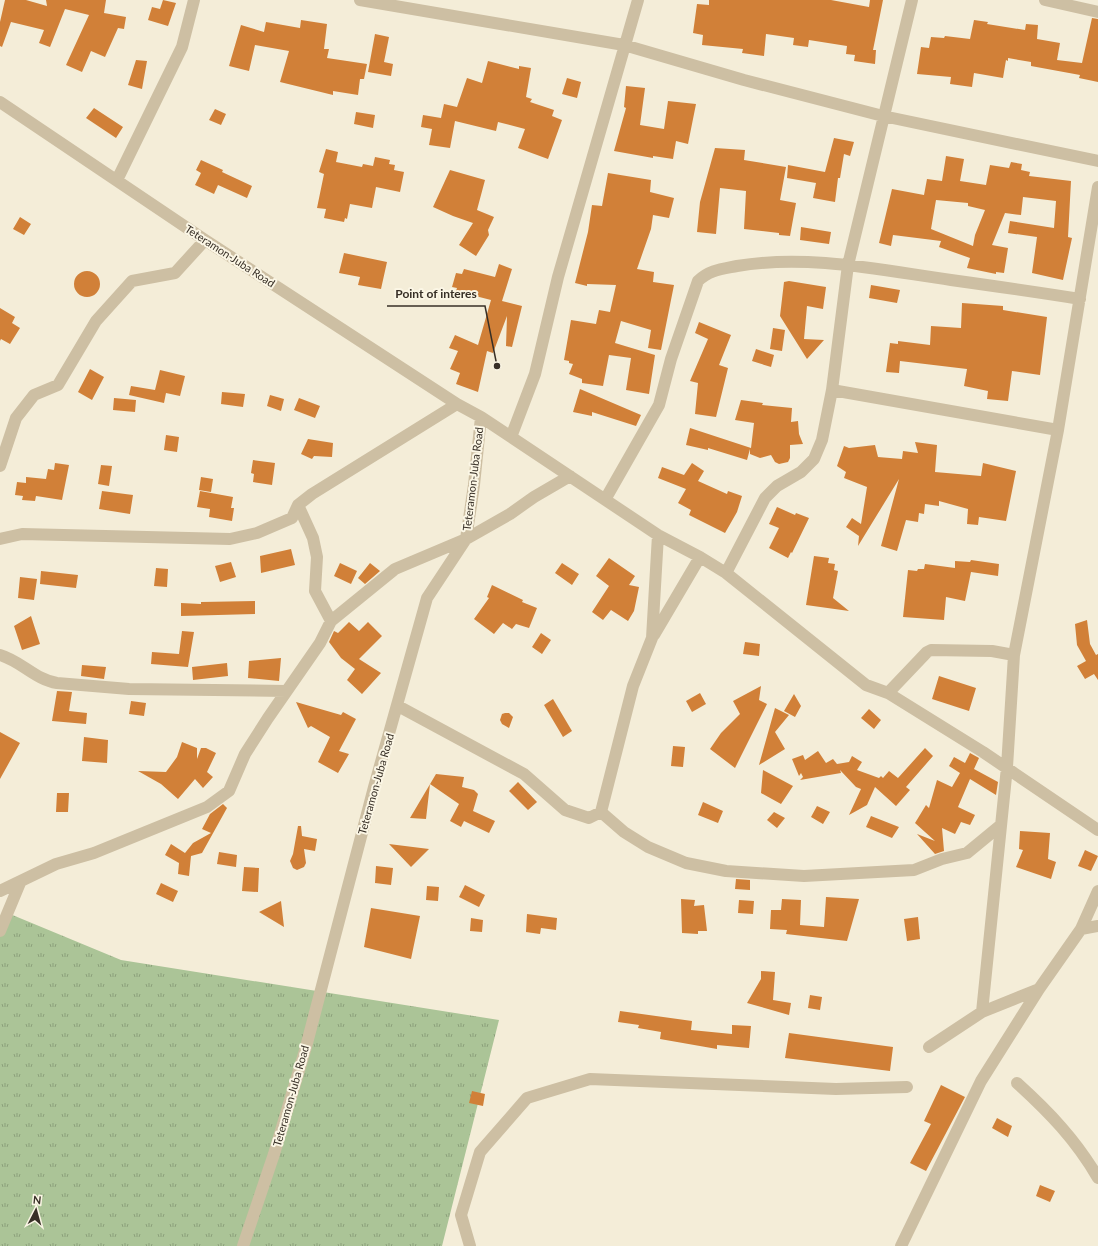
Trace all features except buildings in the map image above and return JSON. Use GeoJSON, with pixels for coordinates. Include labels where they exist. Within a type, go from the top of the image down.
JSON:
{"type":"FeatureCollection","features":[{"type":"Feature","properties":{"kind":"street"},"geometry":{"type":"LineString","coordinates":[[118,180],[182,47],[194,0]]}},
{"type":"Feature","properties":{"kind":"street"},"geometry":{"type":"LineString","coordinates":[[360,0],[624,45],[744,80],[883,116],[1098,161]]}},
{"type":"Feature","properties":{"kind":"street"},"geometry":{"type":"LineString","coordinates":[[511,437],[535,374],[558,277],[638,0]]}},
{"type":"Feature","properties":{"kind":"street"},"geometry":{"type":"LineString","coordinates":[[726,573],[765,498],[777,486],[802,472],[814,459],[822,440],[832,390],[848,265],[912,0]]}},
{"type":"Feature","properties":{"kind":"street"},"geometry":{"type":"LineString","coordinates":[[1045,0],[1098,12]]}},
{"type":"Feature","properties":{"kind":"street","name":"Teteramon-Juba Road"},"geometry":{"type":"LineString","coordinates":[[0,102],[205,240],[457,404],[481,417],[474,485],[466,539],[427,598],[398,706],[374,787],[306,1047],[274,1154],[244,1246]]}},
{"type":"Feature","properties":{"kind":"street"},"geometry":{"type":"LineString","coordinates":[[982,1012],[1007,767],[1014,655],[1058,430],[1098,187]]}},
{"type":"Feature","properties":{"kind":"street"},"geometry":{"type":"LineString","coordinates":[[0,466],[16,418],[34,395],[58,385],[96,320],[132,281],[175,273],[205,240]]}},
{"type":"Feature","properties":{"kind":"street"},"geometry":{"type":"LineString","coordinates":[[606,498],[659,405],[671,359],[698,281],[705,274],[720,269],[760,262],[804,262],[848,265],[1080,299]]}},
{"type":"Feature","properties":{"kind":"street"},"geometry":{"type":"LineString","coordinates":[[832,390],[1058,430]]}},
{"type":"Feature","properties":{"kind":"street"},"geometry":{"type":"LineString","coordinates":[[0,539],[22,534],[230,539],[257,534],[292,518],[298,505],[457,404]]}},
{"type":"Feature","properties":{"kind":"street"},"geometry":{"type":"LineString","coordinates":[[481,417],[606,498],[658,535],[700,557],[726,573],[866,685],[888,693],[1007,767],[1098,830]]}},
{"type":"Feature","properties":{"kind":"street"},"geometry":{"type":"LineString","coordinates":[[0,891],[20,883],[56,864],[94,853],[207,807],[221,798],[234,783],[246,754],[286,691],[306,664],[331,621],[395,569],[466,539],[510,514],[534,497],[570,476]]}},
{"type":"Feature","properties":{"kind":"street"},"geometry":{"type":"LineString","coordinates":[[298,505],[313,538],[317,558],[315,591],[331,621]]}},
{"type":"Feature","properties":{"kind":"street"},"geometry":{"type":"LineString","coordinates":[[652,638],[658,535]]}},
{"type":"Feature","properties":{"kind":"street"},"geometry":{"type":"LineString","coordinates":[[398,706],[524,774],[565,810],[589,818],[601,812],[633,686],[652,638],[700,557]]}},
{"type":"Feature","properties":{"kind":"street"},"geometry":{"type":"LineString","coordinates":[[888,693],[927,652],[931,650],[992,651],[1014,655]]}},
{"type":"Feature","properties":{"kind":"street"},"geometry":{"type":"LineString","coordinates":[[0,655],[12,658],[49,682],[129,689],[286,691]]}},
{"type":"Feature","properties":{"kind":"street"},"geometry":{"type":"LineString","coordinates":[[601,812],[624,832],[648,847],[686,863],[726,871],[804,876],[914,870],[942,859],[967,853],[1001,825]]}},
{"type":"Feature","properties":{"kind":"street"},"geometry":{"type":"LineString","coordinates":[[0,931],[20,883]]}},
{"type":"Feature","properties":{"kind":"street"},"geometry":{"type":"LineString","coordinates":[[901,1246],[981,1081],[1080,929],[1098,891]]}},
{"type":"Feature","properties":{"kind":"street"},"geometry":{"type":"LineString","coordinates":[[1080,929],[1098,926]]}},
{"type":"Feature","properties":{"kind":"street"},"geometry":{"type":"LineString","coordinates":[[929,1047],[982,1012],[1039,990]]}},
{"type":"Feature","properties":{"kind":"street"},"geometry":{"type":"LineString","coordinates":[[470,1246],[461,1215],[480,1152],[527,1098],[590,1079],[836,1089],[907,1087]]}},
{"type":"Feature","properties":{"kind":"street"},"geometry":{"type":"LineString","coordinates":[[1017,1083],[1052,1114],[1079,1148],[1098,1178]]}},
{"type":"Feature","properties":{"kind":"green space"},"geometry":{"type":"Polygon","coordinates":[[[10,914],[121,960],[499,1020],[442,1246],[0,1246],[0,918],[10,914]]]}},
{"type":"Feature","properties":{"kind":"place","name":"Point of interes"},"geometry":{"type":"Point","coordinates":[497,366]}}]}
